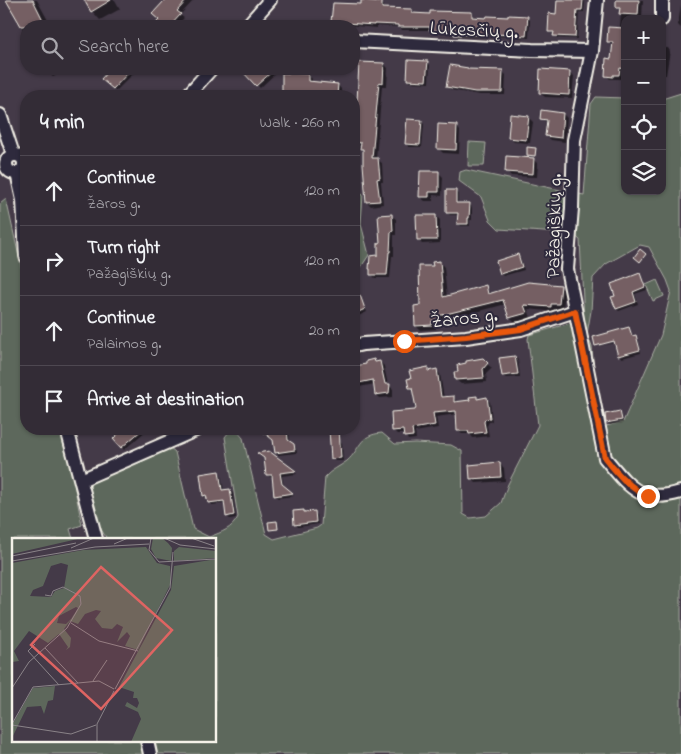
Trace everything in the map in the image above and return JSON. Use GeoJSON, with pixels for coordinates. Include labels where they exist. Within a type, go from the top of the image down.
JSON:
{"type":"FeatureCollection","features":[{"type":"Feature","properties":{"kind":"street"},"geometry":{"type":"LineString","coordinates":[[252,20],[270,0]]}},
{"type":"Feature","properties":{"kind":"street","name":"Pažagiškių g."},"geometry":{"type":"LineString","coordinates":[[597,0],[592,51],[574,140],[568,269],[575,311],[605,458],[620,476],[640,493],[648,496],[669,496],[681,492]]}},
{"type":"Feature","properties":{"kind":"street"},"geometry":{"type":"LineString","coordinates":[[662,0],[662,15]]}},
{"type":"Feature","properties":{"kind":"street","name":"Lūkesčių g."},"geometry":{"type":"LineString","coordinates":[[360,41],[523,50],[592,51]]}},
{"type":"Feature","properties":{"kind":"street"},"geometry":{"type":"LineString","coordinates":[[192,90],[206,75]]}},
{"type":"Feature","properties":{"kind":"street"},"geometry":{"type":"LineString","coordinates":[[0,115],[20,163]]}},
{"type":"Feature","properties":{"kind":"street","name":"Žaros g."},"geometry":{"type":"LineString","coordinates":[[360,345],[466,336],[521,329],[575,311]]}},
{"type":"Feature","properties":{"kind":"street"},"geometry":{"type":"LineString","coordinates":[[70,435],[96,538]]}},
{"type":"Feature","properties":{"kind":"street"},"geometry":{"type":"LineString","coordinates":[[81,480],[184,435]]}},
{"type":"Feature","properties":{"kind":"green space"},"geometry":{"type":"Polygon","coordinates":[[[681,93],[681,754],[155,754],[152,742],[216,742],[216,538],[106,538],[96,521],[89,488],[92,483],[169,447],[175,452],[193,529],[209,537],[230,527],[238,517],[225,437],[227,435],[240,435],[243,438],[266,534],[274,539],[317,528],[321,525],[325,477],[332,470],[347,461],[364,440],[374,434],[382,433],[395,444],[451,445],[462,451],[463,514],[470,518],[486,516],[501,503],[508,484],[538,425],[529,335],[584,319],[580,240],[573,234],[499,229],[490,220],[481,197],[459,181],[460,172],[466,170],[584,195],[591,104],[596,97],[621,98],[621,195],[666,195],[666,98],[681,93]],[[640,245],[606,264],[593,278],[591,311],[587,334],[592,347],[602,427],[623,422],[661,335],[671,291],[649,247],[640,245]]]}},
{"type":"Feature","properties":{"kind":"green space"},"geometry":{"type":"Polygon","coordinates":[[[469,142],[486,143],[484,166],[468,166],[469,142]]]}},
{"type":"Feature","properties":{"kind":"green space"},"geometry":{"type":"Polygon","coordinates":[[[360,191],[363,195],[361,224],[369,255],[360,268],[360,191]]]}},
{"type":"Feature","properties":{"kind":"green space"},"geometry":{"type":"Polygon","coordinates":[[[6,199],[20,261],[20,435],[64,435],[82,525],[70,529],[73,538],[12,538],[12,742],[140,742],[143,754],[0,754],[0,204],[6,199]]]}},
{"type":"Feature","properties":{"kind":"green space"},"geometry":{"type":"Polygon","coordinates":[[[657,280],[664,296],[653,301],[646,285],[657,280]]]}},
{"type":"Feature","properties":{"kind":"building"},"geometry":{"type":"Polygon","coordinates":[[[6,0],[33,0],[43,20],[20,20],[20,24],[6,0]]]}},
{"type":"Feature","properties":{"kind":"building"},"geometry":{"type":"Polygon","coordinates":[[[84,0],[111,0],[91,12],[84,0]]]}},
{"type":"Feature","properties":{"kind":"building"},"geometry":{"type":"Polygon","coordinates":[[[165,0],[187,0],[177,11],[181,14],[176,20],[159,20],[152,14],[165,0]]]}},
{"type":"Feature","properties":{"kind":"building"},"geometry":{"type":"Polygon","coordinates":[[[361,0],[382,2],[382,8],[412,9],[412,13],[430,14],[430,11],[472,12],[472,17],[486,18],[487,16],[508,17],[508,15],[528,16],[526,36],[495,34],[454,35],[454,32],[429,30],[430,27],[398,27],[398,25],[360,24],[360,20],[331,20],[333,3],[361,4],[361,0]]]}},
{"type":"Feature","properties":{"kind":"building"},"geometry":{"type":"Polygon","coordinates":[[[557,0],[583,0],[582,10],[577,10],[575,37],[553,36],[554,32],[548,32],[549,13],[556,14],[557,0]]]}},
{"type":"Feature","properties":{"kind":"building"},"geometry":{"type":"Polygon","coordinates":[[[616,0],[639,0],[638,15],[619,14],[620,8],[616,8],[616,0]]]}},
{"type":"Feature","properties":{"kind":"building"},"geometry":{"type":"Polygon","coordinates":[[[608,27],[621,28],[621,68],[619,75],[613,75],[613,77],[605,76],[606,58],[611,59],[613,42],[607,42],[608,27]]]}},
{"type":"Feature","properties":{"kind":"building"},"geometry":{"type":"Polygon","coordinates":[[[408,60],[428,61],[426,81],[407,80],[408,60]]]}},
{"type":"Feature","properties":{"kind":"building"},"geometry":{"type":"Polygon","coordinates":[[[360,62],[384,63],[383,83],[379,82],[372,158],[378,158],[380,178],[377,179],[380,201],[366,202],[363,149],[360,149],[360,90],[358,90],[360,62]]]}},
{"type":"Feature","properties":{"kind":"building"},"geometry":{"type":"Polygon","coordinates":[[[450,65],[468,69],[503,70],[502,92],[475,92],[446,87],[450,65]]]}},
{"type":"Feature","properties":{"kind":"building"},"geometry":{"type":"Polygon","coordinates":[[[540,69],[570,71],[569,95],[539,93],[540,69]]]}},
{"type":"Feature","properties":{"kind":"building"},"geometry":{"type":"Polygon","coordinates":[[[105,75],[126,75],[113,89],[101,79],[105,75]]]}},
{"type":"Feature","properties":{"kind":"building"},"geometry":{"type":"Polygon","coordinates":[[[246,75],[268,75],[256,86],[246,75]]]}},
{"type":"Feature","properties":{"kind":"building"},"geometry":{"type":"Polygon","coordinates":[[[282,75],[308,75],[308,81],[338,84],[338,90],[282,90],[282,75]]]}},
{"type":"Feature","properties":{"kind":"building"},"geometry":{"type":"Polygon","coordinates":[[[541,110],[563,113],[561,138],[545,136],[547,120],[540,119],[541,110]]]}},
{"type":"Feature","properties":{"kind":"building"},"geometry":{"type":"Polygon","coordinates":[[[510,114],[529,116],[526,140],[508,138],[510,114]]]}},
{"type":"Feature","properties":{"kind":"building"},"geometry":{"type":"Polygon","coordinates":[[[407,119],[422,120],[420,145],[405,144],[407,119]]]}},
{"type":"Feature","properties":{"kind":"building"},"geometry":{"type":"Polygon","coordinates":[[[438,124],[457,125],[456,150],[437,149],[438,124]]]}},
{"type":"Feature","properties":{"kind":"building"},"geometry":{"type":"Polygon","coordinates":[[[527,147],[536,148],[535,156],[527,155],[527,147]]]}},
{"type":"Feature","properties":{"kind":"building"},"geometry":{"type":"Polygon","coordinates":[[[506,156],[534,158],[533,174],[505,172],[506,156]]]}},
{"type":"Feature","properties":{"kind":"building"},"geometry":{"type":"Polygon","coordinates":[[[420,171],[439,171],[439,192],[429,192],[429,197],[419,197],[420,171]]]}},
{"type":"Feature","properties":{"kind":"building"},"geometry":{"type":"Polygon","coordinates":[[[446,190],[456,190],[456,203],[470,203],[468,224],[457,224],[458,213],[446,213],[446,190]]]}},
{"type":"Feature","properties":{"kind":"building"},"geometry":{"type":"Polygon","coordinates":[[[392,214],[393,231],[391,232],[387,275],[370,275],[370,256],[378,255],[378,243],[380,243],[378,215],[392,214]]]}},
{"type":"Feature","properties":{"kind":"building"},"geometry":{"type":"Polygon","coordinates":[[[416,215],[436,215],[437,240],[417,240],[416,215]]]}},
{"type":"Feature","properties":{"kind":"building"},"geometry":{"type":"Polygon","coordinates":[[[640,249],[646,254],[640,262],[634,257],[640,249]]]}},
{"type":"Feature","properties":{"kind":"building"},"geometry":{"type":"Polygon","coordinates":[[[518,254],[522,267],[500,274],[496,261],[518,254]]]}},
{"type":"Feature","properties":{"kind":"building"},"geometry":{"type":"Polygon","coordinates":[[[440,261],[443,297],[486,285],[488,294],[528,282],[561,285],[559,304],[551,304],[551,307],[524,305],[527,313],[509,318],[503,300],[438,316],[439,321],[432,321],[432,325],[415,326],[414,306],[420,305],[419,266],[433,266],[432,262],[440,261]]]}},
{"type":"Feature","properties":{"kind":"building"},"geometry":{"type":"Polygon","coordinates":[[[640,273],[645,287],[633,292],[636,302],[616,309],[611,297],[615,296],[611,284],[640,273]]]}},
{"type":"Feature","properties":{"kind":"building"},"geometry":{"type":"Polygon","coordinates":[[[360,295],[365,309],[360,311],[360,295]]]}},
{"type":"Feature","properties":{"kind":"building"},"geometry":{"type":"Polygon","coordinates":[[[629,327],[632,336],[636,335],[640,350],[618,356],[614,341],[595,346],[593,337],[629,327]]]}},
{"type":"Feature","properties":{"kind":"building"},"geometry":{"type":"Polygon","coordinates":[[[515,356],[518,374],[502,376],[499,358],[515,356]]]}},
{"type":"Feature","properties":{"kind":"building"},"geometry":{"type":"Polygon","coordinates":[[[483,358],[488,363],[483,369],[484,378],[455,380],[454,372],[458,372],[457,365],[466,363],[466,361],[483,358]]]}},
{"type":"Feature","properties":{"kind":"building"},"geometry":{"type":"Polygon","coordinates":[[[374,359],[375,362],[380,361],[385,384],[390,384],[389,393],[375,395],[373,380],[360,383],[360,365],[366,364],[366,361],[374,359]]]}},
{"type":"Feature","properties":{"kind":"building"},"geometry":{"type":"Polygon","coordinates":[[[428,367],[428,371],[437,369],[441,397],[454,396],[454,402],[470,400],[469,397],[477,396],[477,399],[487,397],[490,418],[485,419],[484,422],[486,432],[469,434],[468,431],[457,431],[456,411],[433,413],[435,425],[412,429],[413,436],[404,437],[403,430],[392,431],[391,412],[415,410],[416,408],[412,388],[409,388],[407,379],[411,378],[409,371],[428,367]]]}},
{"type":"Feature","properties":{"kind":"building"},"geometry":{"type":"Polygon","coordinates":[[[620,411],[622,420],[606,423],[605,414],[620,411]]]}},
{"type":"Feature","properties":{"kind":"building"},"geometry":{"type":"Polygon","coordinates":[[[117,435],[136,435],[121,448],[113,439],[117,435]]]}},
{"type":"Feature","properties":{"kind":"building"},"geometry":{"type":"Polygon","coordinates":[[[267,435],[288,435],[288,440],[294,444],[295,450],[275,453],[273,440],[267,435]]]}},
{"type":"Feature","properties":{"kind":"building"},"geometry":{"type":"Polygon","coordinates":[[[329,435],[339,435],[341,458],[331,459],[329,435]]]}},
{"type":"Feature","properties":{"kind":"building"},"geometry":{"type":"Polygon","coordinates":[[[269,451],[296,471],[280,473],[282,484],[293,493],[274,496],[272,475],[266,475],[264,458],[257,453],[269,451]]]}},
{"type":"Feature","properties":{"kind":"building"},"geometry":{"type":"Polygon","coordinates":[[[500,462],[501,477],[470,479],[469,465],[500,462]]]}},
{"type":"Feature","properties":{"kind":"building"},"geometry":{"type":"Polygon","coordinates":[[[219,471],[222,490],[230,489],[234,515],[226,517],[224,501],[208,503],[206,495],[203,496],[200,474],[219,471]]]}},
{"type":"Feature","properties":{"kind":"building"},"geometry":{"type":"Polygon","coordinates":[[[304,510],[304,512],[315,511],[316,522],[294,525],[293,511],[304,510]]]}},
{"type":"Feature","properties":{"kind":"building"},"geometry":{"type":"Polygon","coordinates":[[[277,521],[278,529],[269,530],[268,522],[277,521]]]}},
{"type":"Feature","properties":{"kind":"route"},"geometry":{"type":"LineString","coordinates":[[404,341],[521,329],[575,311],[605,458],[620,476],[640,493],[648,496]]}}]}
